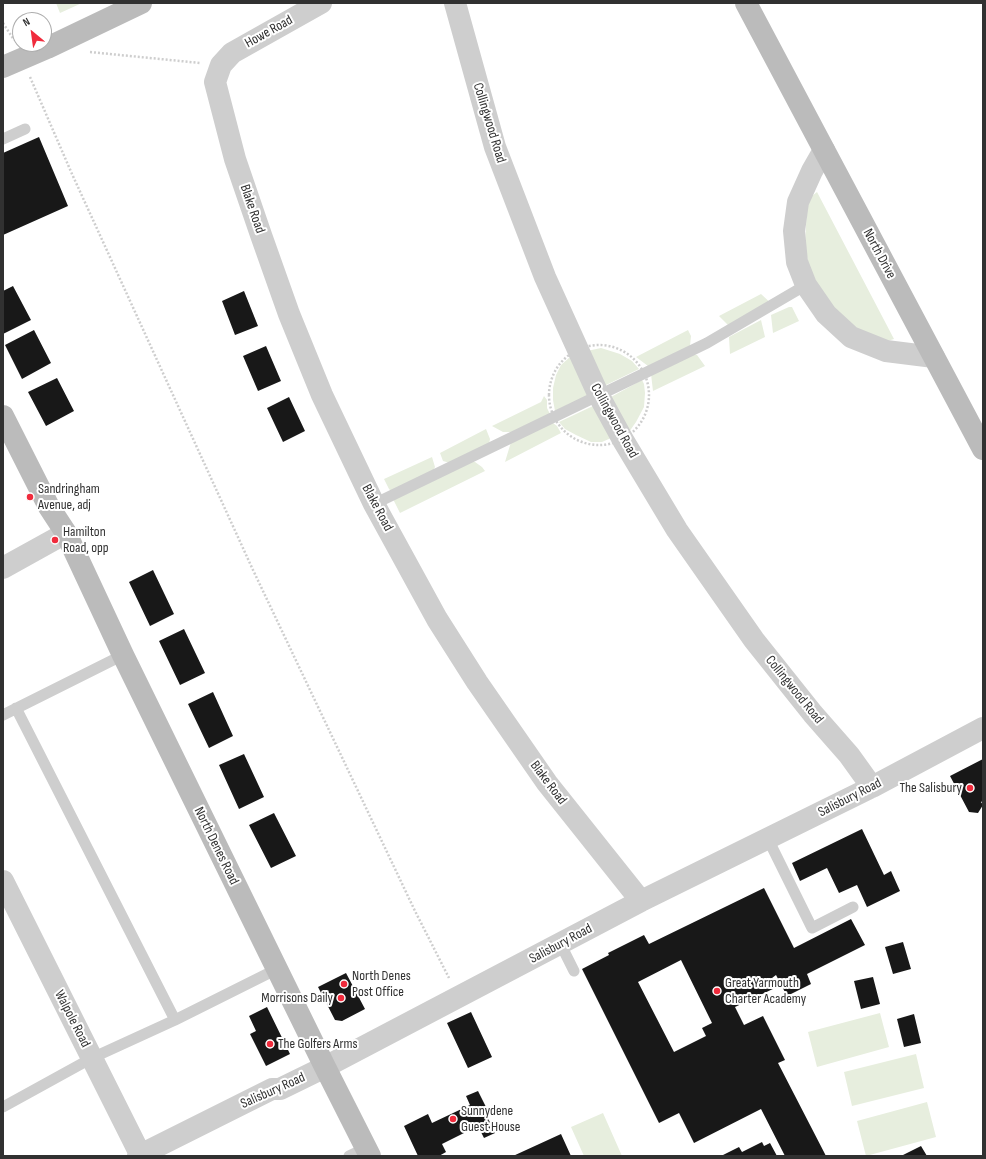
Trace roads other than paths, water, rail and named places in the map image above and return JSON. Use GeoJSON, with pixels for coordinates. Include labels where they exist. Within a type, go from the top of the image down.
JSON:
{"type":"FeatureCollection","features":[{"type":"Feature","properties":{"kind":"street"},"geometry":{"type":"LineString","coordinates":[[3,67],[47,48],[140,3]]}},
{"type":"Feature","properties":{"kind":"street","name":"Howe Road"},"geometry":{"type":"LineString","coordinates":[[221,65],[232,53],[321,3]]}},
{"type":"Feature","properties":{"kind":"street","name":"Collingwood Road"},"geometry":{"type":"LineString","coordinates":[[455,3],[495,147],[545,277],[599,396],[623,440],[677,530],[754,640],[813,714],[849,755],[872,787]]}},
{"type":"Feature","properties":{"kind":"street","name":"North Drive"},"geometry":{"type":"LineString","coordinates":[[746,3],[983,449]]}},
{"type":"Feature","properties":{"kind":"street","name":"Blake Road"},"geometry":{"type":"LineString","coordinates":[[221,65],[215,82],[235,159],[261,235],[289,314],[322,395],[374,504],[437,619],[477,682],[547,783],[641,901]]}},
{"type":"Feature","properties":{"kind":"street"},"geometry":{"type":"LineString","coordinates":[[824,150],[812,170],[798,202],[794,231],[797,262],[806,285],[826,314],[851,337],[886,351],[934,357]]}},
{"type":"Feature","properties":{"kind":"street","name":"North Denes Road"},"geometry":{"type":"LineString","coordinates":[[3,416],[49,508],[66,533],[123,655],[325,1067],[362,1153]]}},
{"type":"Feature","properties":{"kind":"street"},"geometry":{"type":"LineString","coordinates":[[3,568],[66,533]]}},
{"type":"Feature","properties":{"kind":"street","name":"Salisbury Road"},"geometry":{"type":"LineString","coordinates":[[140,1156],[272,1089],[280,1089],[325,1067],[561,945],[641,901],[872,787],[983,728]]}},
{"type":"Feature","properties":{"kind":"street","name":"Walpole Road"},"geometry":{"type":"LineString","coordinates":[[3,882],[140,1156]]}},
{"type":"Feature","properties":{"kind":"lane"},"geometry":{"type":"LineString","coordinates":[[3,139],[25,129]]}},
{"type":"Feature","properties":{"kind":"lane"},"geometry":{"type":"LineString","coordinates":[[374,504],[707,343],[806,285]]}},
{"type":"Feature","properties":{"kind":"lane"},"geometry":{"type":"LineString","coordinates":[[3,715],[123,655]]}},
{"type":"Feature","properties":{"kind":"lane"},"geometry":{"type":"LineString","coordinates":[[16,708],[175,1020]]}},
{"type":"Feature","properties":{"kind":"lane"},"geometry":{"type":"LineString","coordinates":[[768,839],[812,928],[852,907]]}},
{"type":"Feature","properties":{"kind":"lane"},"geometry":{"type":"LineString","coordinates":[[561,945],[574,971]]}},
{"type":"Feature","properties":{"kind":"lane"},"geometry":{"type":"LineString","coordinates":[[3,1106],[92,1058],[175,1020],[277,969]]}},
{"type":"Feature","properties":{"kind":"place","name":"Sandringham Avenue, adj"},"geometry":{"type":"Point","coordinates":[30,497]}},
{"type":"Feature","properties":{"kind":"place","name":"Hamilton Road, opp"},"geometry":{"type":"Point","coordinates":[55,540]}},
{"type":"Feature","properties":{"kind":"place","name":"The Salisbury"},"geometry":{"type":"Point","coordinates":[970,788]}},
{"type":"Feature","properties":{"kind":"place","name":"North Denes Post Office"},"geometry":{"type":"Point","coordinates":[344,984]}},
{"type":"Feature","properties":{"kind":"place","name":"Great Yarmouth Charter Academy"},"geometry":{"type":"Point","coordinates":[717,991]}},
{"type":"Feature","properties":{"kind":"place","name":"Morrisons Daily"},"geometry":{"type":"Point","coordinates":[341,998]}},
{"type":"Feature","properties":{"kind":"place","name":"The Golfers Arms"},"geometry":{"type":"Point","coordinates":[270,1044]}},
{"type":"Feature","properties":{"kind":"place","name":"Sunnydene Guest House"},"geometry":{"type":"Point","coordinates":[453,1119]}}]}
